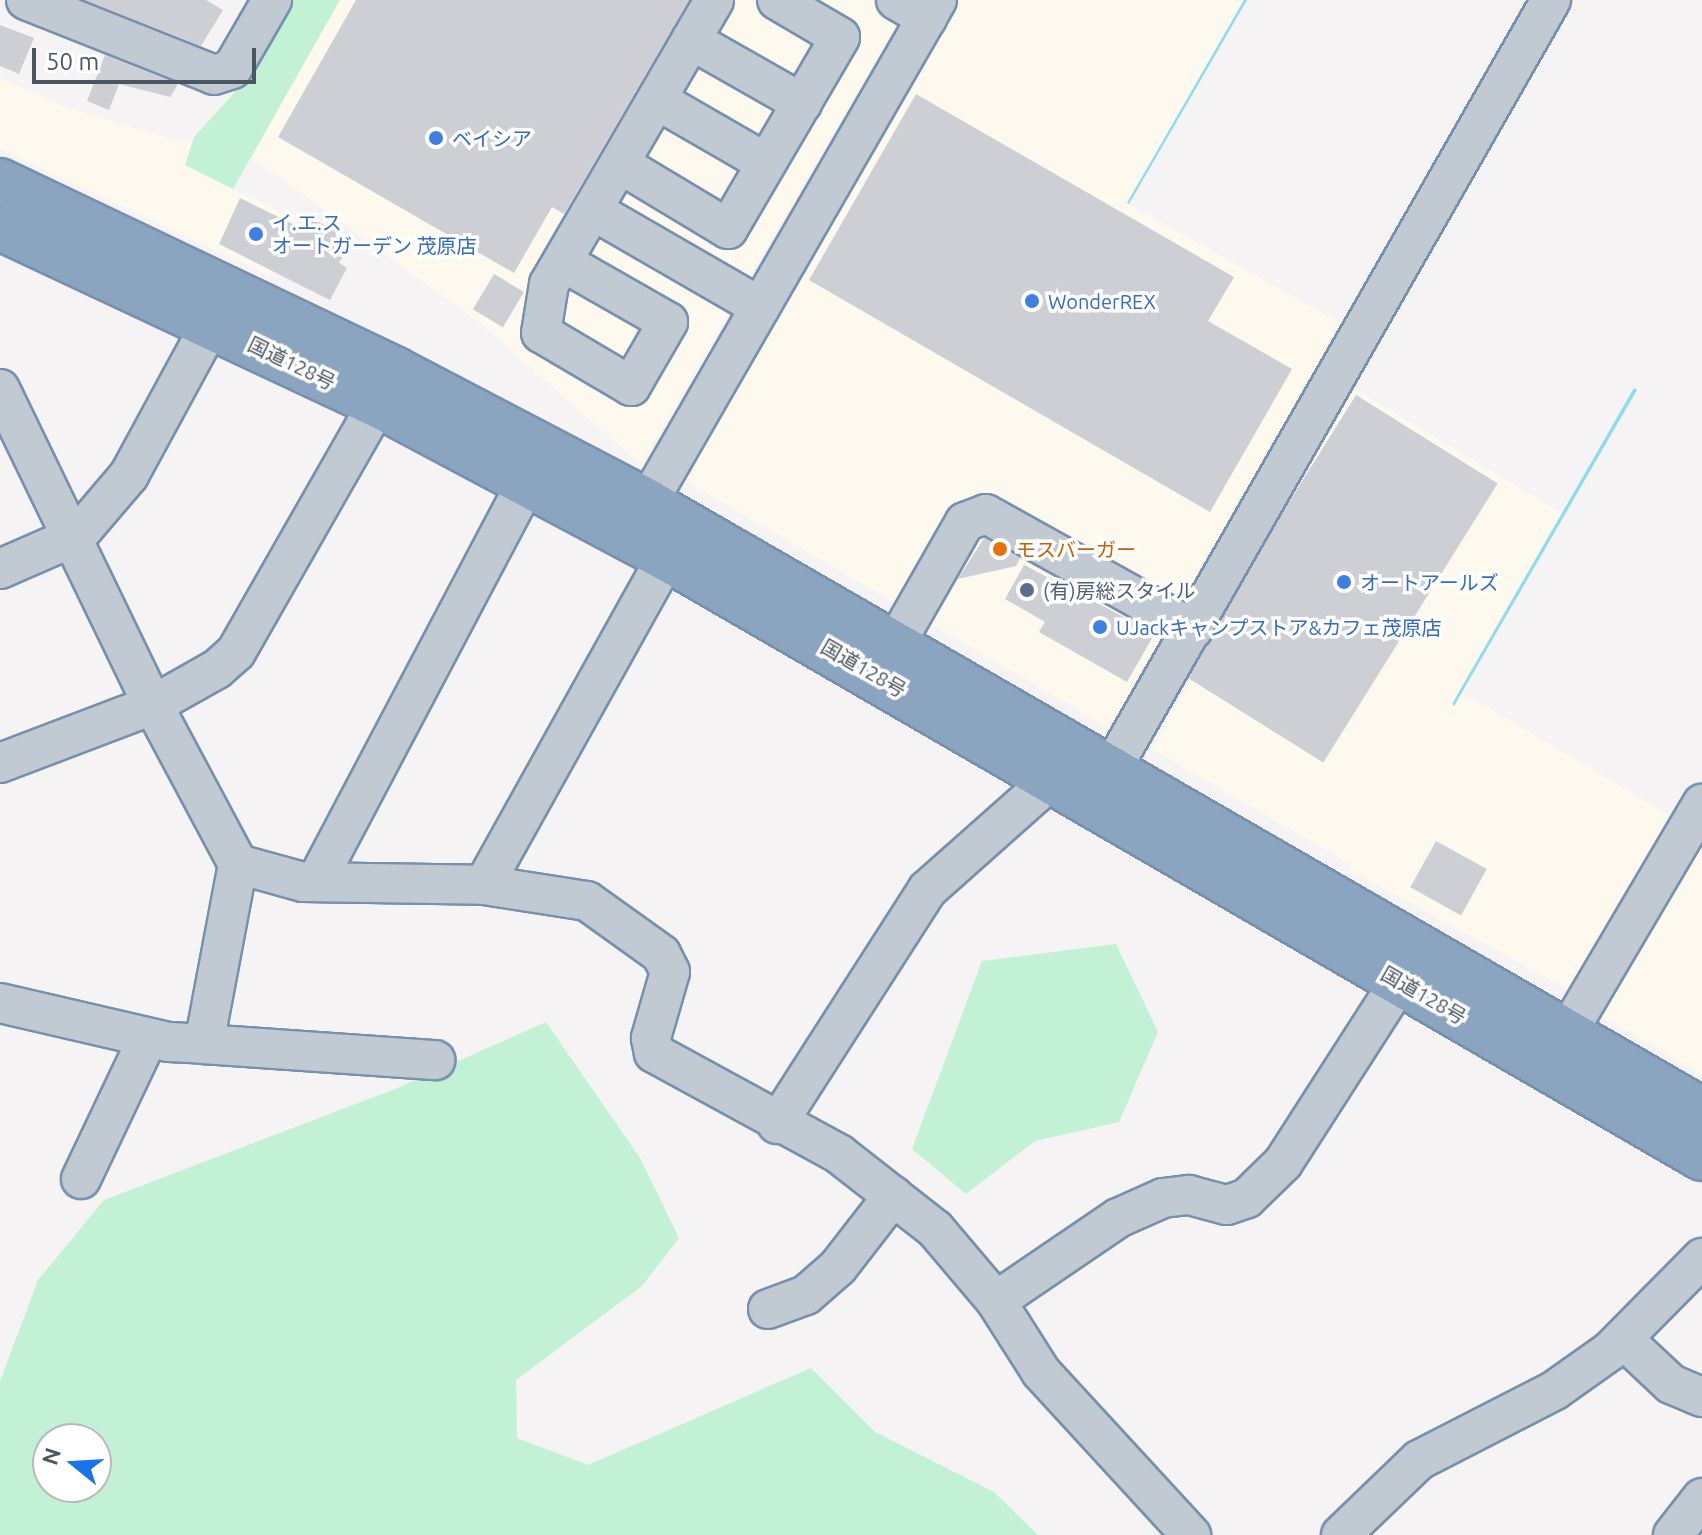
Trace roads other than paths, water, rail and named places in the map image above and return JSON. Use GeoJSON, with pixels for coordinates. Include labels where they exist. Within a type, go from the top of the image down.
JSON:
{"type":"FeatureCollection","features":[{"type":"Feature","properties":{"kind":"highway","name":"国道128号"},"geometry":{"type":"LineString","coordinates":[[0,181],[387,387],[526,483],[666,558],[1058,757],[1558,1049],[1702,1158]]}},
{"type":"Feature","properties":{"kind":"highway","name":"国道128号"},"geometry":{"type":"LineString","coordinates":[[0,228],[211,324],[387,387],[648,502],[897,641],[1058,757]]}},
{"type":"Feature","properties":{"kind":"highway","name":"国道128号"},"geometry":{"type":"LineString","coordinates":[[1104,784],[1400,981],[1702,1110]]}},
{"type":"Feature","properties":{"kind":"street"},"geometry":{"type":"LineString","coordinates":[[26,0],[80,10],[214,75],[232,69],[272,0]]}},
{"type":"Feature","properties":{"kind":"street"},"geometry":{"type":"LineString","coordinates":[[563,262],[714,0]]}},
{"type":"Feature","properties":{"kind":"street"},"geometry":{"type":"LineString","coordinates":[[620,164],[728,229],[840,37],[777,0]]}},
{"type":"Feature","properties":{"kind":"street"},"geometry":{"type":"LineString","coordinates":[[1104,784],[1551,0]]}},
{"type":"Feature","properties":{"kind":"street"},"geometry":{"type":"LineString","coordinates":[[648,502],[760,307],[920,6]]}},
{"type":"Feature","properties":{"kind":"street"},"geometry":{"type":"LineString","coordinates":[[691,40],[802,103]]}},
{"type":"Feature","properties":{"kind":"street"},"geometry":{"type":"LineString","coordinates":[[657,100],[766,163]]}},
{"type":"Feature","properties":{"kind":"street"},"geometry":{"type":"LineString","coordinates":[[594,211],[760,307]]}},
{"type":"Feature","properties":{"kind":"street"},"geometry":{"type":"LineString","coordinates":[[0,569],[72,538],[129,475],[211,324]]}},
{"type":"Feature","properties":{"kind":"street"},"geometry":{"type":"LineString","coordinates":[[0,763],[153,705],[217,669],[244,641],[387,387]]}},
{"type":"Feature","properties":{"kind":"street"},"geometry":{"type":"LineString","coordinates":[[0,389],[153,705],[238,864],[204,1044]]}},
{"type":"Feature","properties":{"kind":"street"},"geometry":{"type":"LineString","coordinates":[[316,882],[526,483]]}},
{"type":"Feature","properties":{"kind":"street"},"geometry":{"type":"LineString","coordinates":[[897,641],[965,522],[986,514],[1193,629]]}},
{"type":"Feature","properties":{"kind":"street"},"geometry":{"type":"LineString","coordinates":[[484,885],[666,558]]}},
{"type":"Feature","properties":{"kind":"street"},"geometry":{"type":"LineString","coordinates":[[777,1124],[927,890],[1058,757]]}},
{"type":"Feature","properties":{"kind":"street"},"geometry":{"type":"LineString","coordinates":[[1558,1049],[1702,804]]}},
{"type":"Feature","properties":{"kind":"street"},"geometry":{"type":"LineString","coordinates":[[238,864],[316,882],[484,885],[587,901],[661,954],[670,972],[651,1038],[654,1053],[777,1124],[839,1154],[935,1229],[996,1301],[1041,1372],[1191,1535]]}},
{"type":"Feature","properties":{"kind":"street"},"geometry":{"type":"LineString","coordinates":[[996,1301],[1118,1218],[1163,1198],[1189,1195],[1227,1205],[1247,1198],[1283,1163],[1400,981]]}},
{"type":"Feature","properties":{"kind":"street"},"geometry":{"type":"LineString","coordinates":[[0,1003],[148,1038],[435,1060]]}},
{"type":"Feature","properties":{"kind":"street"},"geometry":{"type":"LineString","coordinates":[[81,1179],[148,1038]]}},
{"type":"Feature","properties":{"kind":"street"},"geometry":{"type":"LineString","coordinates":[[768,1309],[806,1295],[838,1267],[893,1196]]}},
{"type":"Feature","properties":{"kind":"street"},"geometry":{"type":"LineString","coordinates":[[1341,1535],[1419,1460],[1555,1390],[1623,1339],[1702,1258]]}},
{"type":"Feature","properties":{"kind":"street"},"geometry":{"type":"LineString","coordinates":[[1623,1339],[1671,1384],[1702,1397]]}},
{"type":"Feature","properties":{"kind":"street"},"geometry":{"type":"LineString","coordinates":[[1673,1535],[1702,1498]]}},
{"type":"Feature","properties":{"kind":"water"},"geometry":{"type":"Polygon","coordinates":[[[1244,0],[1247,0],[1127,203],[1244,0]]]}},
{"type":"Feature","properties":{"kind":"water"},"geometry":{"type":"Polygon","coordinates":[[[1634,388],[1637,390],[1454,706],[1452,704],[1634,388]]]}},
{"type":"Feature","properties":{"kind":"place","name":"ベイシア"},"geometry":{"type":"Point","coordinates":[436,138]}},
{"type":"Feature","properties":{"kind":"place","name":"イ.エ.ス オートガーデン 茂原店"},"geometry":{"type":"Point","coordinates":[256,234]}},
{"type":"Feature","properties":{"kind":"place","name":"WonderREX"},"geometry":{"type":"Point","coordinates":[1032,301]}},
{"type":"Feature","properties":{"kind":"place","name":"モスバーガー"},"geometry":{"type":"Point","coordinates":[1000,549]}},
{"type":"Feature","properties":{"kind":"place","name":"オートアールズ"},"geometry":{"type":"Point","coordinates":[1344,582]}},
{"type":"Feature","properties":{"kind":"place","name":"(有)房総スタイル"},"geometry":{"type":"Point","coordinates":[1027,590]}},
{"type":"Feature","properties":{"kind":"place","name":"UJackキャンプストア&カフェ茂原店"},"geometry":{"type":"Point","coordinates":[1100,627]}}]}
